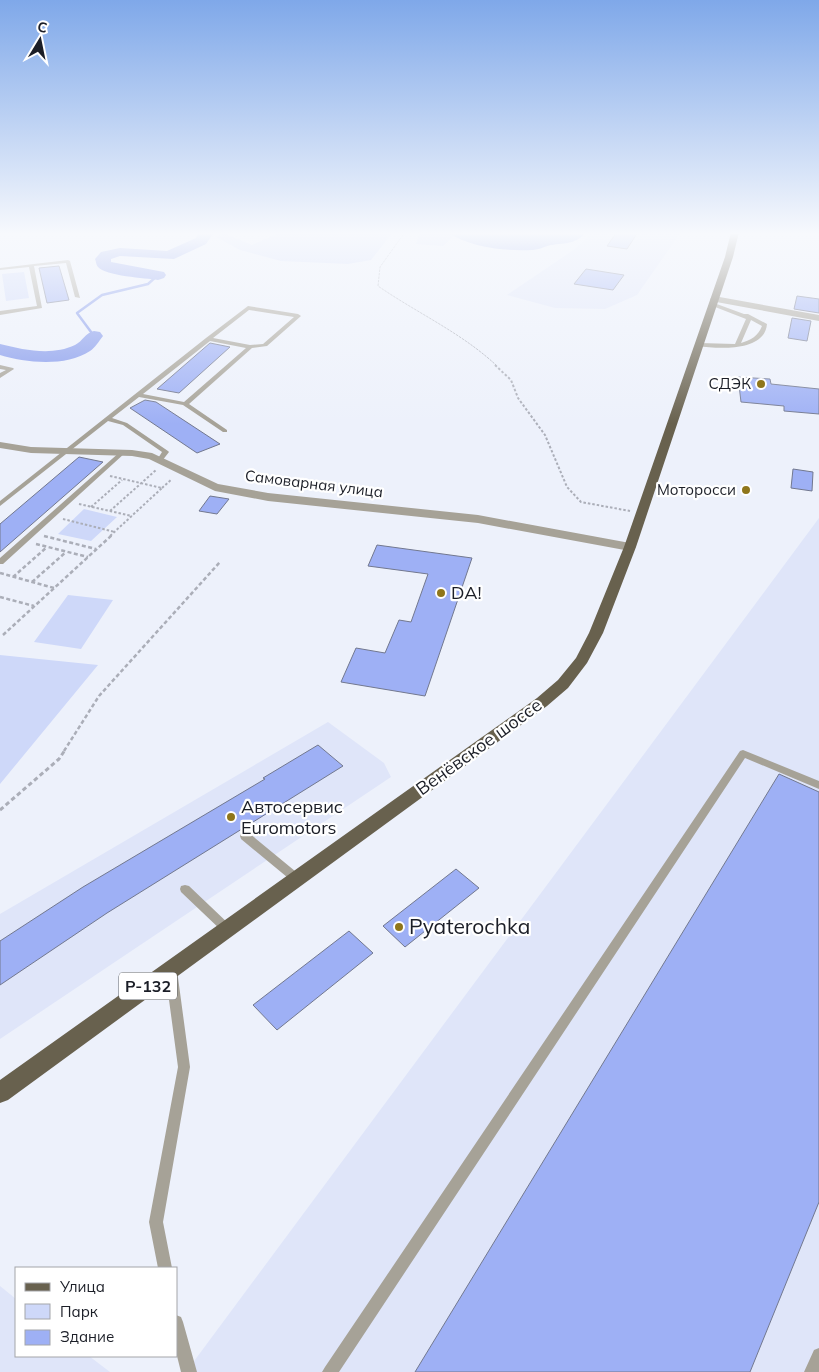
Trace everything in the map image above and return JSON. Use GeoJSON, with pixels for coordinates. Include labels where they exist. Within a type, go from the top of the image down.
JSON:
{"type":"FeatureCollection","features":[{"type":"Feature","properties":{"kind":"main road","name":"Венёвское шоссе"},"geometry":{"type":"LineString","coordinates":[[0,1093],[542,702],[563,684],[582,660],[596,633],[630,548],[640,513],[700,345],[715,296]]}},
{"type":"Feature","properties":{"kind":"street"},"geometry":{"type":"LineString","coordinates":[[713,302],[819,318]]}},
{"type":"Feature","properties":{"kind":"street","name":"Самоварная улица"},"geometry":{"type":"LineString","coordinates":[[0,446],[31,450],[123,452],[152,456],[215,487],[268,497],[478,519],[630,548]]}},
{"type":"Feature","properties":{"kind":"lane"},"geometry":{"type":"LineString","coordinates":[[0,313],[40,308],[37,296]]}},
{"type":"Feature","properties":{"kind":"lane"},"geometry":{"type":"LineString","coordinates":[[700,345],[737,346],[753,342],[762,336],[765,325],[713,302]]}},
{"type":"Feature","properties":{"kind":"lane"},"geometry":{"type":"LineString","coordinates":[[0,504],[208,339],[248,308],[298,316],[265,345],[250,346],[208,339]]}},
{"type":"Feature","properties":{"kind":"lane"},"geometry":{"type":"LineString","coordinates":[[737,346],[749,318],[746,315]]}},
{"type":"Feature","properties":{"kind":"lane"},"geometry":{"type":"LineString","coordinates":[[185,404],[250,346]]}},
{"type":"Feature","properties":{"kind":"lane"},"geometry":{"type":"LineString","coordinates":[[0,366],[11,369],[0,376]]}},
{"type":"Feature","properties":{"kind":"lane"},"geometry":{"type":"LineString","coordinates":[[138,395],[185,404],[225,431]]}},
{"type":"Feature","properties":{"kind":"lane"},"geometry":{"type":"LineString","coordinates":[[107,419],[125,424],[166,452],[162,461]]}},
{"type":"Feature","properties":{"kind":"lane"},"geometry":{"type":"LineString","coordinates":[[0,562],[123,452]]}},
{"type":"Feature","properties":{"kind":"lane"},"geometry":{"type":"LineString","coordinates":[[330,1372],[743,752],[819,785]]}},
{"type":"Feature","properties":{"kind":"lane"},"geometry":{"type":"LineString","coordinates":[[245,836],[297,879]]}},
{"type":"Feature","properties":{"kind":"lane"},"geometry":{"type":"LineString","coordinates":[[185,889],[227,929]]}},
{"type":"Feature","properties":{"kind":"lane"},"geometry":{"type":"LineString","coordinates":[[165,1267],[156,1222],[184,1067],[171,970]]}},
{"type":"Feature","properties":{"kind":"lane"},"geometry":{"type":"LineString","coordinates":[[178,1330],[189,1372]]}},
{"type":"Feature","properties":{"kind":"lane"},"geometry":{"type":"LineString","coordinates":[[812,1372],[819,1355]]}},
{"type":"Feature","properties":{"kind":"path"},"geometry":{"type":"LineString","coordinates":[[392,296],[477,347],[511,380],[518,398],[545,435],[567,487],[581,502],[640,513]]}},
{"type":"Feature","properties":{"kind":"path"},"geometry":{"type":"LineString","coordinates":[[110,511],[162,461]]}},
{"type":"Feature","properties":{"kind":"path"},"geometry":{"type":"LineString","coordinates":[[3,635],[162,488],[99,474]]}},
{"type":"Feature","properties":{"kind":"path"},"geometry":{"type":"LineString","coordinates":[[91,507],[123,479]]}},
{"type":"Feature","properties":{"kind":"path"},"geometry":{"type":"LineString","coordinates":[[68,501],[132,516]]}},
{"type":"Feature","properties":{"kind":"path"},"geometry":{"type":"LineString","coordinates":[[51,516],[115,532]]}},
{"type":"Feature","properties":{"kind":"path"},"geometry":{"type":"LineString","coordinates":[[32,533],[96,549]]}},
{"type":"Feature","properties":{"kind":"path"},"geometry":{"type":"LineString","coordinates":[[24,541],[88,557]]}},
{"type":"Feature","properties":{"kind":"path"},"geometry":{"type":"LineString","coordinates":[[13,577],[47,547]]}},
{"type":"Feature","properties":{"kind":"path"},"geometry":{"type":"LineString","coordinates":[[32,582],[66,552]]}},
{"type":"Feature","properties":{"kind":"path"},"geometry":{"type":"LineString","coordinates":[[0,810],[60,759],[99,696],[220,562]]}},
{"type":"Feature","properties":{"kind":"path"},"geometry":{"type":"LineString","coordinates":[[0,573],[54,588]]}},
{"type":"Feature","properties":{"kind":"path"},"geometry":{"type":"LineString","coordinates":[[0,597],[34,606]]}},
{"type":"Feature","properties":{"kind":"shaded area"},"geometry":{"type":"Polygon","coordinates":[[[511,296],[635,296],[605,309],[555,308],[511,296]]]}},
{"type":"Feature","properties":{"kind":"shaded area"},"geometry":{"type":"Polygon","coordinates":[[[819,518],[819,1372],[186,1372],[819,518]]]}},
{"type":"Feature","properties":{"kind":"shaded area"},"geometry":{"type":"Polygon","coordinates":[[[328,722],[384,763],[391,777],[0,1039],[0,914],[328,722]]]}},
{"type":"Feature","properties":{"kind":"shaded area"},"geometry":{"type":"Polygon","coordinates":[[[0,1286],[15,1298],[15,1357],[90,1357],[110,1372],[0,1372],[0,1286]]]}},
{"type":"Feature","properties":{"kind":"green space"},"geometry":{"type":"Polygon","coordinates":[[[5,296],[29,296],[29,298],[6,301],[5,296]]]}},
{"type":"Feature","properties":{"kind":"green space"},"geometry":{"type":"Polygon","coordinates":[[[84,509],[117,517],[91,541],[58,534],[84,509]]]}},
{"type":"Feature","properties":{"kind":"green space"},"geometry":{"type":"Polygon","coordinates":[[[68,595],[113,600],[81,649],[34,642],[68,595]]]}},
{"type":"Feature","properties":{"kind":"green space"},"geometry":{"type":"Polygon","coordinates":[[[0,655],[98,665],[0,784],[0,655]]]}},
{"type":"Feature","properties":{"kind":"building"},"geometry":{"type":"Polygon","coordinates":[[[45,296],[68,296],[69,300],[47,303],[45,296]]]}},
{"type":"Feature","properties":{"kind":"building"},"geometry":{"type":"Polygon","coordinates":[[[797,296],[819,299],[819,313],[794,309],[797,296]]]}},
{"type":"Feature","properties":{"kind":"building"},"geometry":{"type":"Polygon","coordinates":[[[792,318],[811,321],[807,341],[788,338],[792,318]]]}},
{"type":"Feature","properties":{"kind":"building"},"geometry":{"type":"Polygon","coordinates":[[[210,343],[230,347],[179,393],[157,389],[210,343]]]}},
{"type":"Feature","properties":{"kind":"building"},"geometry":{"type":"Polygon","coordinates":[[[738,377],[770,379],[771,384],[819,389],[819,414],[784,411],[784,406],[741,402],[738,377]]]}},
{"type":"Feature","properties":{"kind":"building"},"geometry":{"type":"Polygon","coordinates":[[[145,400],[156,402],[220,444],[197,453],[130,408],[145,400]]]}},
{"type":"Feature","properties":{"kind":"building"},"geometry":{"type":"Polygon","coordinates":[[[79,457],[103,462],[0,552],[0,524],[79,457]]]}},
{"type":"Feature","properties":{"kind":"building"},"geometry":{"type":"Polygon","coordinates":[[[793,469],[813,472],[812,491],[791,488],[793,469]]]}},
{"type":"Feature","properties":{"kind":"building"},"geometry":{"type":"Polygon","coordinates":[[[210,496],[229,499],[217,514],[199,511],[210,496]]]}},
{"type":"Feature","properties":{"kind":"building"},"geometry":{"type":"Polygon","coordinates":[[[377,545],[472,558],[425,696],[341,682],[356,648],[385,653],[399,620],[411,622],[428,574],[368,566],[377,545]]]}},
{"type":"Feature","properties":{"kind":"building"},"geometry":{"type":"Polygon","coordinates":[[[318,745],[343,766],[107,913],[0,985],[0,941],[83,887],[265,779],[263,778],[318,745]]]}},
{"type":"Feature","properties":{"kind":"building"},"geometry":{"type":"Polygon","coordinates":[[[779,774],[819,792],[819,1202],[750,1372],[415,1372],[779,774]]]}},
{"type":"Feature","properties":{"kind":"building"},"geometry":{"type":"Polygon","coordinates":[[[456,869],[479,888],[405,947],[383,926],[456,869]]]}},
{"type":"Feature","properties":{"kind":"building"},"geometry":{"type":"Polygon","coordinates":[[[349,931],[373,953],[277,1030],[253,1005],[349,931]]]}},
{"type":"Feature","properties":{"kind":"waterway"},"geometry":{"type":"LineString","coordinates":[[94,336],[77,313],[101,296]]}},
{"type":"Feature","properties":{"kind":"waterway"},"geometry":{"type":"LineString","coordinates":[[0,349],[30,356],[54,356],[75,352],[89,343],[94,336]]}},
{"type":"Feature","properties":{"kind":"place","name":"СДЭК"},"geometry":{"type":"Point","coordinates":[761,384]}},
{"type":"Feature","properties":{"kind":"place","name":"Моторосси"},"geometry":{"type":"Point","coordinates":[746,490]}},
{"type":"Feature","properties":{"kind":"place","name":"DA!"},"geometry":{"type":"Point","coordinates":[441,593]}},
{"type":"Feature","properties":{"kind":"place","name":"Автосервис Euromotors"},"geometry":{"type":"Point","coordinates":[231,817]}},
{"type":"Feature","properties":{"kind":"place","name":"Pyaterochka"},"geometry":{"type":"Point","coordinates":[399,927]}}]}
